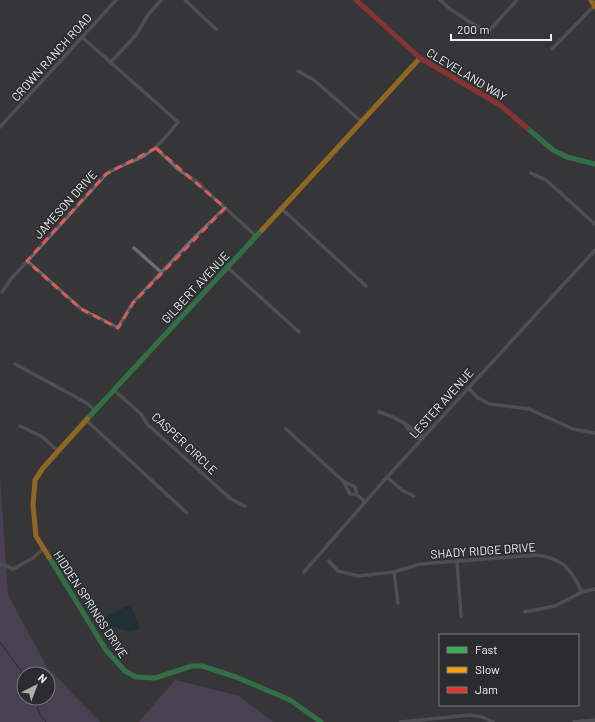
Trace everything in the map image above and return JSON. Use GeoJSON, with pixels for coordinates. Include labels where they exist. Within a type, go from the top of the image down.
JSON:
{"type":"FeatureCollection","features":[{"type":"Feature","properties":{"kind":"street","name":"CROWN RANCH ROAD"},"geometry":{"type":"LineString","coordinates":[[0,127],[116,0]]}},
{"type":"Feature","properties":{"kind":"street"},"geometry":{"type":"LineString","coordinates":[[82,37],[111,62],[136,34],[148,15],[161,0]]}},
{"type":"Feature","properties":{"kind":"street"},"geometry":{"type":"LineString","coordinates":[[185,0],[216,29]]}},
{"type":"Feature","properties":{"kind":"street","name":"CLEVELAND WAY"},"geometry":{"type":"LineString","coordinates":[[356,0],[420,58],[500,105],[553,150],[567,157],[595,164]]}},
{"type":"Feature","properties":{"kind":"street"},"geometry":{"type":"LineString","coordinates":[[440,0],[450,9],[487,33],[518,0]]}},
{"type":"Feature","properties":{"kind":"street"},"geometry":{"type":"LineString","coordinates":[[552,49],[595,7],[590,0]]}},
{"type":"Feature","properties":{"kind":"street","name":"GILBERT AVENUE"},"geometry":{"type":"LineString","coordinates":[[43,549],[36,536],[34,528],[34,484],[43,468],[420,58]]}},
{"type":"Feature","properties":{"kind":"street","name":"JAMESON DRIVE"},"geometry":{"type":"LineString","coordinates":[[2,292],[27,261],[106,174],[121,164],[145,155],[156,148],[178,122],[111,62]]}},
{"type":"Feature","properties":{"kind":"street"},"geometry":{"type":"LineString","coordinates":[[298,71],[314,80],[362,122]]}},
{"type":"Feature","properties":{"kind":"street"},"geometry":{"type":"LineString","coordinates":[[156,148],[178,169],[197,182],[256,236]]}},
{"type":"Feature","properties":{"kind":"street"},"geometry":{"type":"LineString","coordinates":[[531,173],[546,180],[595,224]]}},
{"type":"Feature","properties":{"kind":"street"},"geometry":{"type":"LineString","coordinates":[[27,261],[81,309],[118,328],[133,303],[161,272],[225,208]]}},
{"type":"Feature","properties":{"kind":"street"},"geometry":{"type":"LineString","coordinates":[[281,208],[366,286]]}},
{"type":"Feature","properties":{"kind":"street"},"geometry":{"type":"LineString","coordinates":[[134,248],[161,272]]}},
{"type":"Feature","properties":{"kind":"street","name":"LESTER AVENUE"},"geometry":{"type":"LineString","coordinates":[[304,572],[387,477],[595,250]]}},
{"type":"Feature","properties":{"kind":"street"},"geometry":{"type":"LineString","coordinates":[[227,267],[299,332]]}},
{"type":"Feature","properties":{"kind":"street"},"geometry":{"type":"LineString","coordinates":[[14,364],[85,402],[95,410]]}},
{"type":"Feature","properties":{"kind":"street"},"geometry":{"type":"LineString","coordinates":[[468,388],[478,398],[490,404],[529,409],[573,429],[595,433]]}},
{"type":"Feature","properties":{"kind":"street","name":"CASPER CIRCLE"},"geometry":{"type":"LineString","coordinates":[[114,390],[141,414],[148,425],[230,498],[245,506]]}},
{"type":"Feature","properties":{"kind":"street"},"geometry":{"type":"LineString","coordinates":[[379,412],[398,418],[416,429],[422,439]]}},
{"type":"Feature","properties":{"kind":"street"},"geometry":{"type":"LineString","coordinates":[[86,420],[187,513]]}},
{"type":"Feature","properties":{"kind":"street"},"geometry":{"type":"LineString","coordinates":[[404,423],[412,435],[422,439]]}},
{"type":"Feature","properties":{"kind":"street"},"geometry":{"type":"LineString","coordinates":[[20,426],[41,436],[58,451]]}},
{"type":"Feature","properties":{"kind":"street"},"geometry":{"type":"LineString","coordinates":[[286,429],[343,481],[355,487],[357,495]]}},
{"type":"Feature","properties":{"kind":"street"},"geometry":{"type":"LineString","coordinates":[[387,477],[403,491],[414,496]]}},
{"type":"Feature","properties":{"kind":"street"},"geometry":{"type":"LineString","coordinates":[[343,481],[350,494],[357,495],[365,502]]}},
{"type":"Feature","properties":{"kind":"street"},"geometry":{"type":"LineString","coordinates":[[0,564],[13,569],[33,558],[43,549]]}},
{"type":"Feature","properties":{"kind":"street","name":"HIDDEN SPRINGS DRIVE"},"geometry":{"type":"LineString","coordinates":[[43,549],[106,650],[116,663],[125,671],[136,677],[155,678],[192,666],[202,666],[236,676],[290,700],[321,722]]}},
{"type":"Feature","properties":{"kind":"street","name":"SHADY RIDGE DRIVE"},"geometry":{"type":"LineString","coordinates":[[328,561],[338,571],[348,575],[358,576],[394,572],[420,564],[536,555],[545,556],[554,559],[569,569],[582,592]]}},
{"type":"Feature","properties":{"kind":"street"},"geometry":{"type":"LineString","coordinates":[[457,561],[461,616]]}},
{"type":"Feature","properties":{"kind":"street"},"geometry":{"type":"LineString","coordinates":[[394,572],[398,603]]}},
{"type":"Feature","properties":{"kind":"street"},"geometry":{"type":"LineString","coordinates":[[525,612],[555,606],[582,592],[595,589]]}},
{"type":"Feature","properties":{"kind":"street"},"geometry":{"type":"LineString","coordinates":[[401,722],[436,721],[470,715],[482,717],[493,722]]}},
{"type":"Feature","properties":{"kind":"street"},"geometry":{"type":"LineString","coordinates":[[574,722],[595,720]]}},
{"type":"Feature","properties":{"kind":"highlighted area"},"geometry":{"type":"Polygon","coordinates":[[[156,148],[225,208],[133,303],[118,328],[81,309],[27,261],[106,174],[156,148]]]}},
{"type":"Feature","properties":{"kind":"shaded area"},"geometry":{"type":"Polygon","coordinates":[[[0,478],[8,595],[46,666],[16,666],[16,706],[56,706],[56,676],[100,722],[0,722],[0,478]]]}},
{"type":"Feature","properties":{"kind":"shaded area"},"geometry":{"type":"Polygon","coordinates":[[[175,680],[239,696],[273,722],[139,722],[175,680]]]}},
{"type":"Feature","properties":{"kind":"water"},"geometry":{"type":"Polygon","coordinates":[[[127,606],[132,608],[140,627],[138,630],[130,632],[104,624],[106,617],[127,606]]]}},
{"type":"Feature","properties":{"kind":"waterway"},"geometry":{"type":"LineString","coordinates":[[0,642],[17,666]]}},
{"type":"Feature","properties":{"kind":"waterway"},"geometry":{"type":"LineString","coordinates":[[37,706],[40,715],[46,722]]}},
{"type":"Feature","properties":{"kind":"traffic: fast"},"geometry":{"type":"LineString","coordinates":[[527,128],[553,150],[567,157],[595,164]]}},
{"type":"Feature","properties":{"kind":"traffic: fast"},"geometry":{"type":"LineString","coordinates":[[87,419],[262,230]]}},
{"type":"Feature","properties":{"kind":"traffic: fast"},"geometry":{"type":"LineString","coordinates":[[49,557],[106,650],[125,671],[136,677],[155,678],[192,666],[202,666],[236,677],[290,700],[321,722]]}},
{"type":"Feature","properties":{"kind":"traffic: slow"},"geometry":{"type":"LineString","coordinates":[[591,0],[595,7]]}},
{"type":"Feature","properties":{"kind":"traffic: slow"},"geometry":{"type":"LineString","coordinates":[[262,230],[420,58]]}},
{"type":"Feature","properties":{"kind":"traffic: slow"},"geometry":{"type":"LineString","coordinates":[[49,557],[36,536],[33,505],[35,480],[43,468],[87,419]]}},
{"type":"Feature","properties":{"kind":"traffic: jam"},"geometry":{"type":"LineString","coordinates":[[356,0],[420,58],[500,105],[527,128]]}}]}
